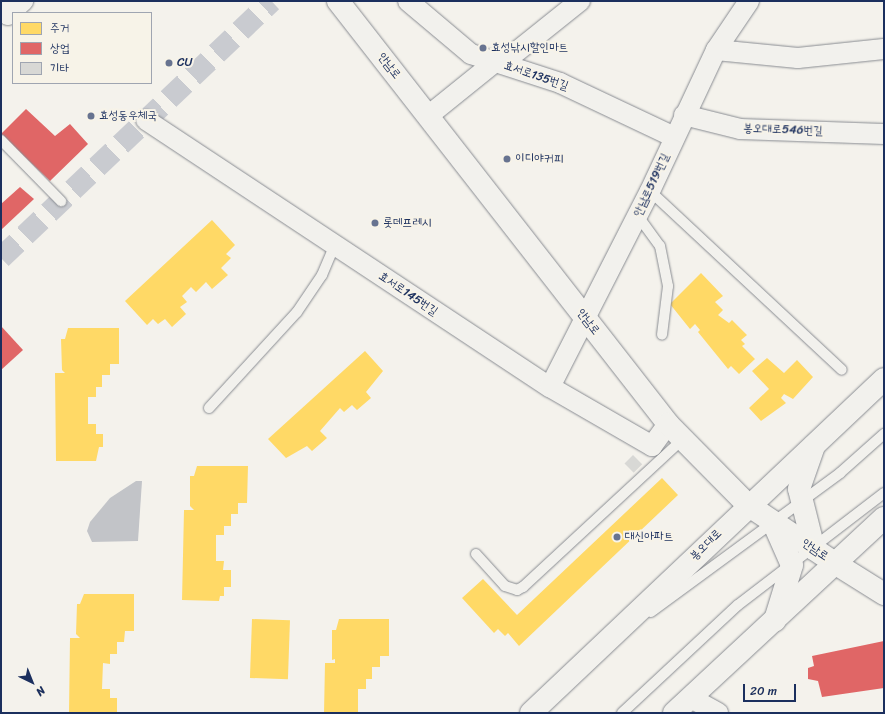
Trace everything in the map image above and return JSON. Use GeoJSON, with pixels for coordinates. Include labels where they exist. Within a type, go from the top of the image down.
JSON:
{"type":"FeatureCollection","features":[{"type":"Feature","properties":{"kind":"main road","name":"안남로"},"geometry":{"type":"LineString","coordinates":[[338,1],[675,431],[748,505],[884,594]]}},
{"type":"Feature","properties":{"kind":"main road","name":"봉오대로"},"geometry":{"type":"LineString","coordinates":[[530,713],[748,505],[814,446],[884,379]]}},
{"type":"Feature","properties":{"kind":"main road"},"geometry":{"type":"LineString","coordinates":[[814,446],[799,489],[814,549]]}},
{"type":"Feature","properties":{"kind":"main road"},"geometry":{"type":"LineString","coordinates":[[674,713],[884,518]]}},
{"type":"Feature","properties":{"kind":"main road"},"geometry":{"type":"LineString","coordinates":[[773,522],[792,565],[775,620]]}},
{"type":"Feature","properties":{"kind":"street"},"geometry":{"type":"LineString","coordinates":[[4,12],[23,1]]}},
{"type":"Feature","properties":{"kind":"street","name":"효서로135번길"},"geometry":{"type":"LineString","coordinates":[[408,1],[470,54],[560,83],[674,137]]}},
{"type":"Feature","properties":{"kind":"street"},"geometry":{"type":"LineString","coordinates":[[428,116],[495,62],[510,57],[580,1]]}},
{"type":"Feature","properties":{"kind":"street","name":"안남로519번길"},"geometry":{"type":"LineString","coordinates":[[550,387],[638,216],[716,50],[749,1]]}},
{"type":"Feature","properties":{"kind":"street"},"geometry":{"type":"LineString","coordinates":[[716,50],[798,58],[884,49]]}},
{"type":"Feature","properties":{"kind":"street","name":"봉오대로546번길"},"geometry":{"type":"LineString","coordinates":[[684,116],[740,129],[884,134]]}},
{"type":"Feature","properties":{"kind":"street","name":"효서로145번길"},"geometry":{"type":"LineString","coordinates":[[146,120],[550,387],[652,446],[675,431]]}},
{"type":"Feature","properties":{"kind":"street"},"geometry":{"type":"LineString","coordinates":[[691,698],[718,713]]}},
{"type":"Feature","properties":{"kind":"lane"},"geometry":{"type":"LineString","coordinates":[[1,140],[61,201]]}},
{"type":"Feature","properties":{"kind":"lane"},"geometry":{"type":"LineString","coordinates":[[650,191],[842,370]]}},
{"type":"Feature","properties":{"kind":"lane"},"geometry":{"type":"LineString","coordinates":[[638,216],[660,246],[668,286],[662,335]]}},
{"type":"Feature","properties":{"kind":"lane"},"geometry":{"type":"LineString","coordinates":[[209,408],[297,312],[322,275],[335,246]]}},
{"type":"Feature","properties":{"kind":"lane"},"geometry":{"type":"LineString","coordinates":[[476,554],[505,586],[517,590],[523,587],[675,431]]}},
{"type":"Feature","properties":{"kind":"lane"},"geometry":{"type":"LineString","coordinates":[[596,651],[840,473],[884,434]]}},
{"type":"Feature","properties":{"kind":"lane"},"geometry":{"type":"LineString","coordinates":[[622,713],[738,605],[814,549],[884,493]]}},
{"type":"Feature","properties":{"kind":"shaded area"},"geometry":{"type":"Polygon","coordinates":[[[136,481],[142,481],[138,541],[92,542],[87,531],[90,522],[110,498],[136,481]]]}},
{"type":"Feature","properties":{"kind":"building: 주거"},"geometry":{"type":"Polygon","coordinates":[[[212,220],[235,245],[226,254],[231,258],[221,268],[228,275],[212,289],[206,282],[196,292],[191,287],[182,296],[187,302],[180,307],[186,314],[172,327],[165,319],[158,324],[153,319],[147,325],[125,301],[212,220]]]}},
{"type":"Feature","properties":{"kind":"building: 주거"},"geometry":{"type":"Polygon","coordinates":[[[701,273],[723,296],[715,302],[723,310],[718,315],[729,323],[732,320],[747,335],[741,340],[745,344],[742,346],[755,359],[739,374],[731,366],[728,369],[698,332],[700,330],[695,324],[690,329],[670,304],[701,273]]]}},
{"type":"Feature","properties":{"kind":"building: 주거"},"geometry":{"type":"Polygon","coordinates":[[[68,328],[119,328],[119,364],[110,364],[110,375],[102,375],[102,387],[96,387],[96,397],[88,397],[88,424],[96,424],[96,434],[103,434],[103,447],[99,447],[96,461],[56,461],[55,373],[65,373],[62,370],[61,339],[65,339],[68,328]]]}},
{"type":"Feature","properties":{"kind":"building: 주거"},"geometry":{"type":"Polygon","coordinates":[[[365,351],[383,371],[366,392],[371,398],[357,410],[352,405],[344,412],[340,408],[320,431],[327,438],[312,451],[307,446],[286,458],[268,439],[365,351]]]}},
{"type":"Feature","properties":{"kind":"building: 주거"},"geometry":{"type":"Polygon","coordinates":[[[767,358],[784,373],[797,360],[813,377],[793,399],[784,394],[781,398],[786,403],[761,421],[749,408],[769,389],[752,371],[767,358]]]}},
{"type":"Feature","properties":{"kind":"building: 주거"},"geometry":{"type":"Polygon","coordinates":[[[197,466],[248,466],[247,503],[238,503],[238,514],[231,514],[231,526],[224,526],[224,535],[216,535],[216,561],[224,561],[223,570],[231,570],[231,587],[224,587],[224,596],[220,596],[219,601],[182,600],[184,510],[194,510],[190,506],[190,476],[194,476],[197,466]]]}},
{"type":"Feature","properties":{"kind":"building: 주거","name":"대신아파트"},"geometry":{"type":"Polygon","coordinates":[[[662,478],[678,495],[519,646],[508,633],[505,636],[498,629],[494,633],[462,598],[483,579],[517,615],[662,478]]]}},
{"type":"Feature","properties":{"kind":"building: 주거"},"geometry":{"type":"Polygon","coordinates":[[[84,594],[134,594],[134,631],[125,631],[124,642],[117,642],[117,654],[110,654],[110,664],[103,663],[102,689],[110,689],[110,698],[117,698],[117,713],[69,713],[70,638],[80,638],[76,634],[77,604],[80,604],[84,594]]]}},
{"type":"Feature","properties":{"kind":"building: 주거"},"geometry":{"type":"Polygon","coordinates":[[[252,619],[290,620],[288,679],[250,678],[252,619]]]}},
{"type":"Feature","properties":{"kind":"building: 주거"},"geometry":{"type":"Polygon","coordinates":[[[339,619],[389,619],[389,656],[380,656],[380,667],[372,667],[372,679],[366,679],[366,689],[358,689],[358,713],[324,713],[325,663],[335,663],[335,659],[332,660],[332,630],[336,630],[339,619]]]}},
{"type":"Feature","properties":{"kind":"building: 상업"},"geometry":{"type":"Polygon","coordinates":[[[26,109],[55,136],[70,124],[88,144],[50,181],[1,134],[26,109]]]}},
{"type":"Feature","properties":{"kind":"building: 상업"},"geometry":{"type":"Polygon","coordinates":[[[20,187],[34,199],[1,230],[1,204],[20,187]]]}},
{"type":"Feature","properties":{"kind":"building: 상업"},"geometry":{"type":"Polygon","coordinates":[[[1,326],[23,350],[1,370],[1,326]]]}},
{"type":"Feature","properties":{"kind":"building: 상업"},"geometry":{"type":"Polygon","coordinates":[[[884,641],[884,688],[822,697],[818,681],[808,679],[808,668],[814,666],[812,656],[884,641]]]}},
{"type":"Feature","properties":{"kind":"building: 기타"},"geometry":{"type":"Polygon","coordinates":[[[633,455],[642,464],[634,473],[625,463],[633,455]]]}},
{"type":"Feature","properties":{"kind":"tunnel"},"geometry":{"type":"LineString","coordinates":[[1,258],[272,1]]}},
{"type":"Feature","properties":{"kind":"place","name":"효성낚시할인마트"},"geometry":{"type":"Point","coordinates":[483,48]}},
{"type":"Feature","properties":{"kind":"place","name":"CU"},"geometry":{"type":"Point","coordinates":[169,63]}},
{"type":"Feature","properties":{"kind":"place","name":"효성동우체국"},"geometry":{"type":"Point","coordinates":[91,116]}},
{"type":"Feature","properties":{"kind":"place","name":"이디야커피"},"geometry":{"type":"Point","coordinates":[507,159]}},
{"type":"Feature","properties":{"kind":"place","name":"롯데프레시"},"geometry":{"type":"Point","coordinates":[375,223]}},
{"type":"Feature","properties":{"kind":"place","name":"대신아파트"},"geometry":{"type":"Point","coordinates":[617,537]}}]}
